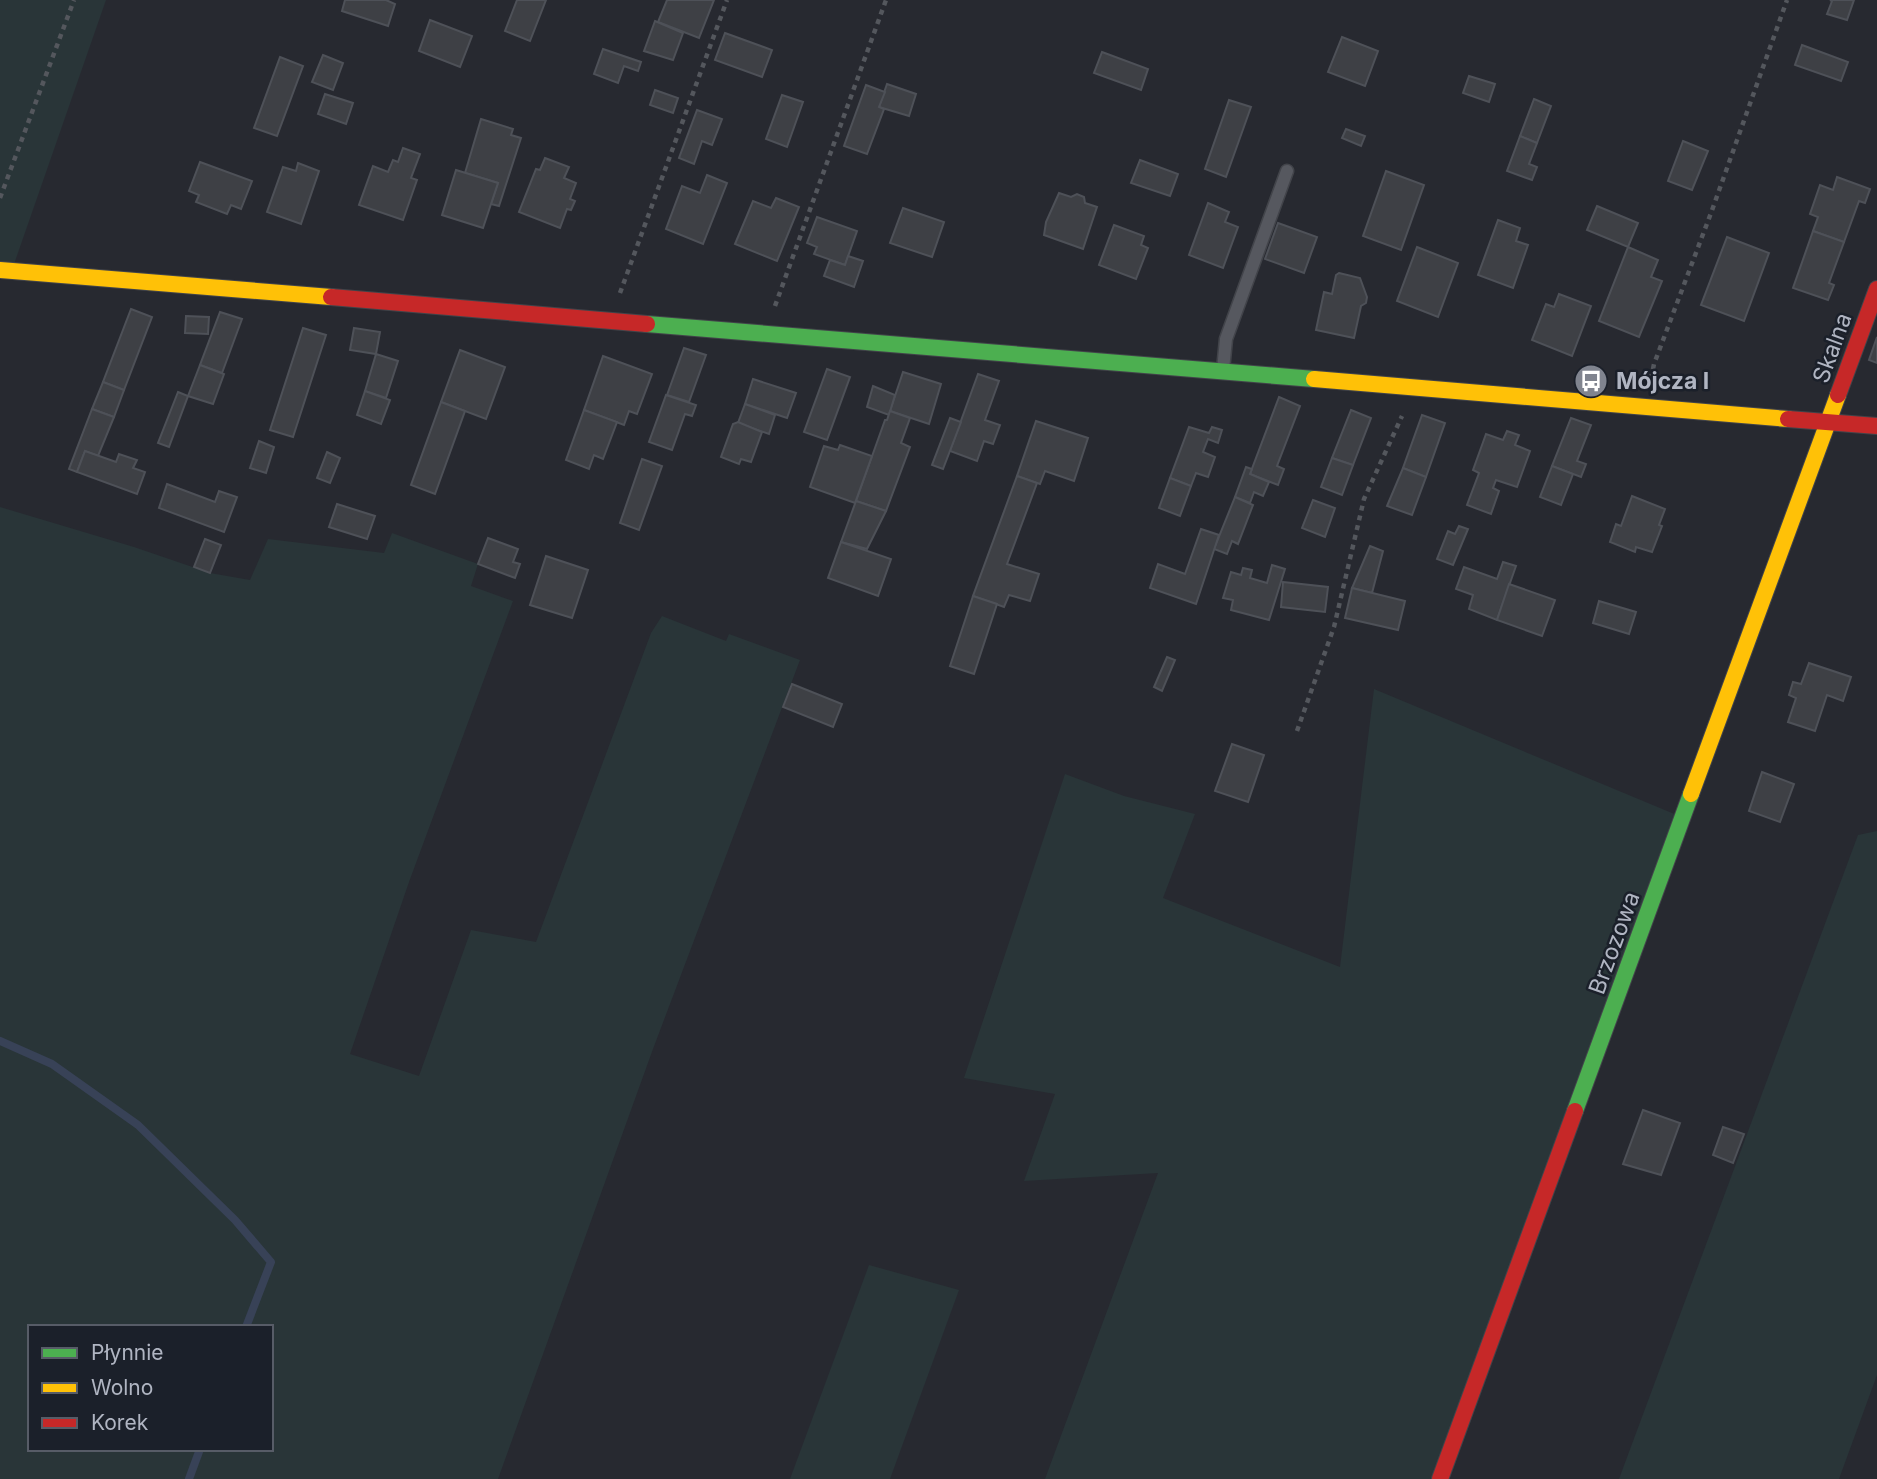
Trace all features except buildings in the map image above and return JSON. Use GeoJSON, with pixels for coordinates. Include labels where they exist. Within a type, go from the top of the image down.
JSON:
{"type":"FeatureCollection","features":[{"type":"Feature","properties":{"kind":"street"},"geometry":{"type":"LineString","coordinates":[[0,270],[1877,426]]}},
{"type":"Feature","properties":{"kind":"street","name":"Skalna"},"geometry":{"type":"LineString","coordinates":[[1830,422],[1877,289]]}},
{"type":"Feature","properties":{"kind":"street","name":"Brzozowa"},"geometry":{"type":"LineString","coordinates":[[1440,1479],[1830,422]]}},
{"type":"Feature","properties":{"kind":"lane"},"geometry":{"type":"LineString","coordinates":[[1223,372],[1226,339],[1287,171]]}},
{"type":"Feature","properties":{"kind":"path"},"geometry":{"type":"LineString","coordinates":[[0,198],[74,0]]}},
{"type":"Feature","properties":{"kind":"path"},"geometry":{"type":"LineString","coordinates":[[610,320],[727,0]]}},
{"type":"Feature","properties":{"kind":"path"},"geometry":{"type":"LineString","coordinates":[[769,334],[774,309],[886,0]]}},
{"type":"Feature","properties":{"kind":"path"},"geometry":{"type":"LineString","coordinates":[[1645,407],[1654,364],[1712,213],[1787,0]]}},
{"type":"Feature","properties":{"kind":"path"},"geometry":{"type":"LineString","coordinates":[[1297,730],[1334,627],[1364,499],[1401,421],[1405,387]]}},
{"type":"Feature","properties":{"kind":"shaded area"},"geometry":{"type":"Polygon","coordinates":[[[0,0],[106,0],[12,270],[0,270],[0,0]]]}},
{"type":"Feature","properties":{"kind":"shaded area"},"geometry":{"type":"Polygon","coordinates":[[[0,507],[210,573],[250,580],[268,539],[384,553],[392,533],[478,564],[471,586],[513,601],[409,882],[350,1054],[419,1076],[471,930],[536,942],[651,633],[662,616],[726,641],[729,634],[800,660],[653,1049],[498,1479],[0,1479],[0,507]]]}},
{"type":"Feature","properties":{"kind":"shaded area"},"geometry":{"type":"Polygon","coordinates":[[[1374,689],[1684,818],[1440,1479],[1045,1479],[1158,1173],[1024,1181],[1055,1094],[964,1078],[1065,774],[1124,796],[1195,814],[1163,898],[1340,967],[1374,689]]]}},
{"type":"Feature","properties":{"kind":"shaded area"},"geometry":{"type":"Polygon","coordinates":[[[1877,831],[1877,1375],[1839,1479],[1619,1479],[1858,835],[1877,831]]]}},
{"type":"Feature","properties":{"kind":"shaded area"},"geometry":{"type":"Polygon","coordinates":[[[869,1265],[959,1290],[890,1479],[790,1479],[869,1265]]]}},
{"type":"Feature","properties":{"kind":"waterway"},"geometry":{"type":"LineString","coordinates":[[0,1041],[52,1064],[138,1125],[235,1220],[271,1262],[247,1325]]}},
{"type":"Feature","properties":{"kind":"waterway"},"geometry":{"type":"LineString","coordinates":[[189,1479],[199,1451]]}},
{"type":"Feature","properties":{"kind":"traffic: fast"},"geometry":{"type":"LineString","coordinates":[[647,324],[1314,379]]}},
{"type":"Feature","properties":{"kind":"traffic: fast"},"geometry":{"type":"LineString","coordinates":[[1575,1111],[1691,794]]}},
{"type":"Feature","properties":{"kind":"traffic: slow"},"geometry":{"type":"LineString","coordinates":[[0,270],[331,297]]}},
{"type":"Feature","properties":{"kind":"traffic: slow"},"geometry":{"type":"LineString","coordinates":[[1314,379],[1788,419]]}},
{"type":"Feature","properties":{"kind":"traffic: slow"},"geometry":{"type":"LineString","coordinates":[[1691,794],[1838,395]]}},
{"type":"Feature","properties":{"kind":"traffic: jam"},"geometry":{"type":"LineString","coordinates":[[1838,395],[1877,289]]}},
{"type":"Feature","properties":{"kind":"traffic: jam"},"geometry":{"type":"LineString","coordinates":[[331,297],[647,324]]}},
{"type":"Feature","properties":{"kind":"traffic: jam"},"geometry":{"type":"LineString","coordinates":[[1788,419],[1877,426]]}},
{"type":"Feature","properties":{"kind":"traffic: jam"},"geometry":{"type":"LineString","coordinates":[[1440,1479],[1575,1111]]}},
{"type":"Feature","properties":{"kind":"place","name":"Mójcza I"},"geometry":{"type":"Point","coordinates":[1591,381]}}]}
